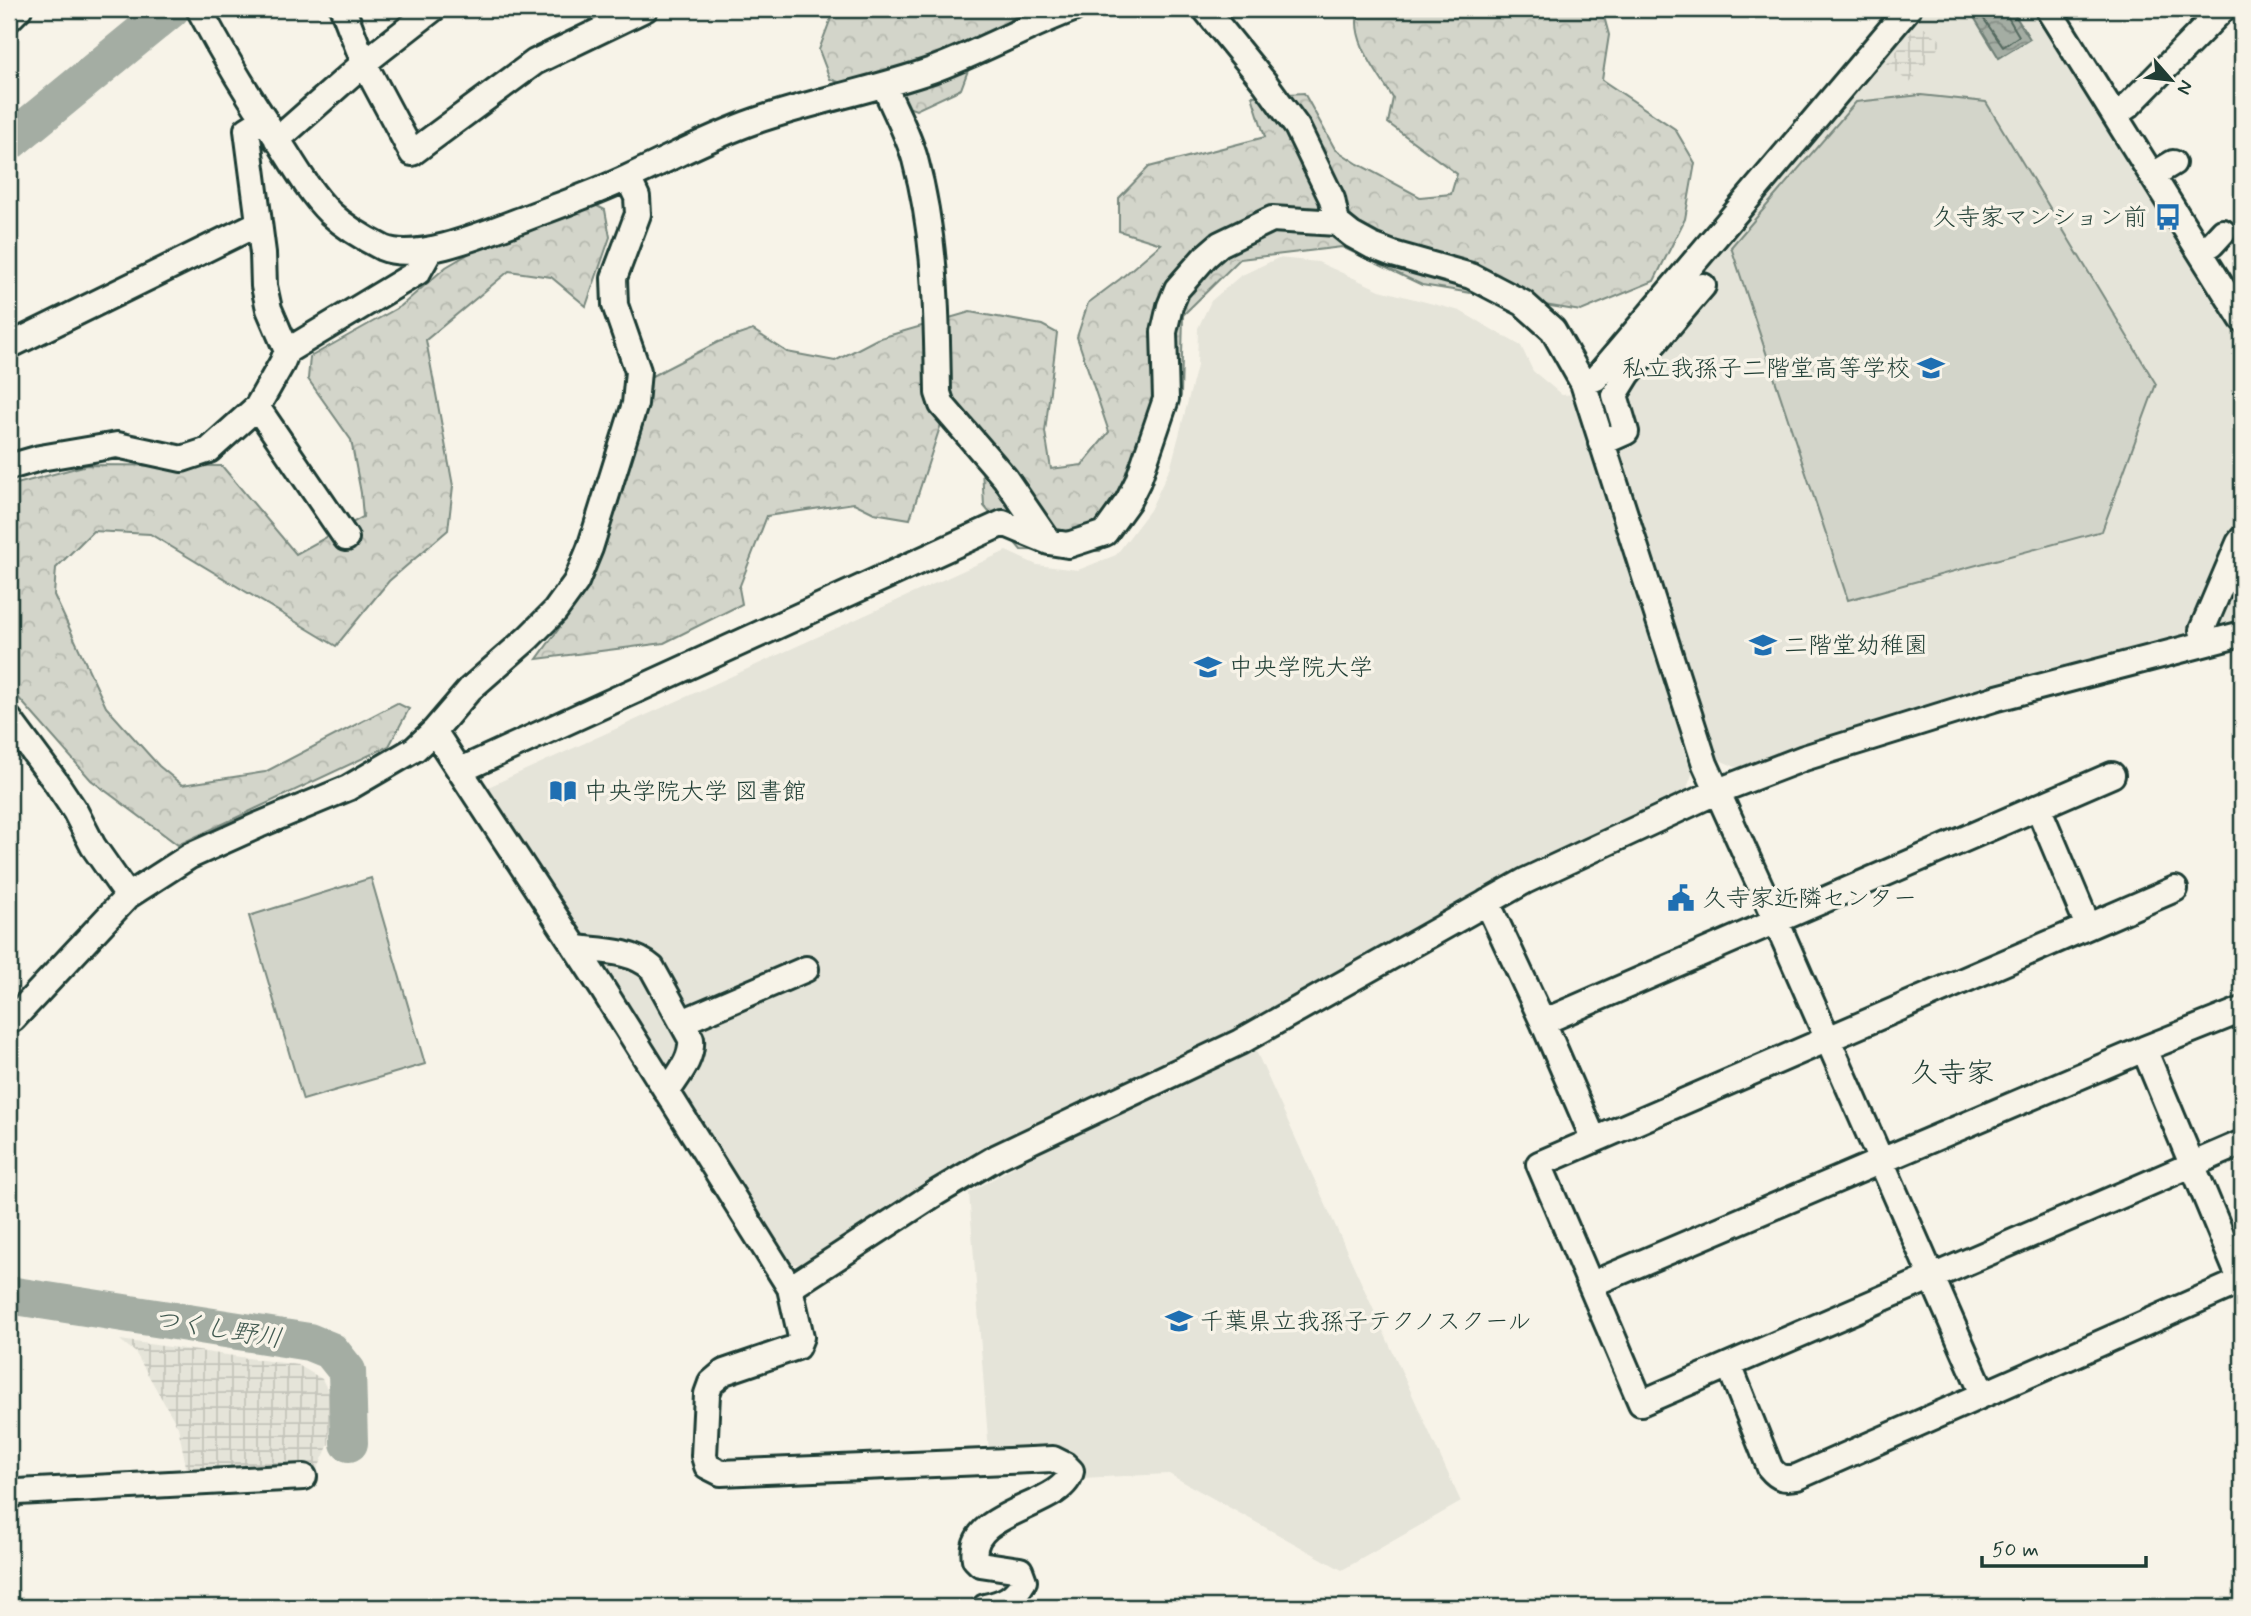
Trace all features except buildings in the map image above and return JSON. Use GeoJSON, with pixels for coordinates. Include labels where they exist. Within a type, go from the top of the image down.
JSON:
{"type":"FeatureCollection","features":[{"type":"Feature","properties":{"kind":"street"},"geometry":{"type":"LineString","coordinates":[[9,19],[19,9]]}},
{"type":"Feature","properties":{"kind":"street"},"geometry":{"type":"LineString","coordinates":[[343,9],[364,63],[412,153],[534,62],[645,9]]}},
{"type":"Feature","properties":{"kind":"street"},"geometry":{"type":"LineString","coordinates":[[287,351],[269,309],[247,130],[270,130],[364,63],[433,9]]}},
{"type":"Feature","properties":{"kind":"street"},"geometry":{"type":"LineString","coordinates":[[199,10],[270,130],[330,213],[348,228],[385,249],[399,251],[431,249],[493,231],[628,178],[715,136],[958,60],[1033,24],[1073,9]]}},
{"type":"Feature","properties":{"kind":"street"},"geometry":{"type":"LineString","coordinates":[[1205,9],[1297,127],[1332,199],[1337,223]]}},
{"type":"Feature","properties":{"kind":"street"},"geometry":{"type":"LineString","coordinates":[[1583,383],[1596,378],[1908,9]]}},
{"type":"Feature","properties":{"kind":"street"},"geometry":{"type":"LineString","coordinates":[[2115,115],[2128,106],[2223,9]]}},
{"type":"Feature","properties":{"kind":"street"},"geometry":{"type":"LineString","coordinates":[[2060,14],[2115,115],[2163,169],[2200,251],[2242,319]]}},
{"type":"Feature","properties":{"kind":"street"},"geometry":{"type":"LineString","coordinates":[[884,85],[915,158],[934,261],[938,393],[942,405],[1005,478],[1049,542]]}},
{"type":"Feature","properties":{"kind":"street"},"geometry":{"type":"LineString","coordinates":[[9,1011],[13,1019],[128,896],[190,856],[348,788],[415,749],[470,689],[555,611],[576,582],[590,548],[635,404],[638,371],[615,305],[614,278],[638,214],[637,197],[628,178]]}},
{"type":"Feature","properties":{"kind":"street"},"geometry":{"type":"LineString","coordinates":[[461,770],[1003,523],[1049,542],[1073,545],[1105,533],[1128,501],[1138,481],[1166,399],[1166,319],[1177,289],[1188,274],[1220,244],[1272,219],[1337,223],[1372,246],[1471,276],[1523,303],[1553,330],[1583,383],[1705,764],[1983,1394]]}},
{"type":"Feature","properties":{"kind":"street"},"geometry":{"type":"LineString","coordinates":[[9,346],[259,223]]}},
{"type":"Feature","properties":{"kind":"street"},"geometry":{"type":"LineString","coordinates":[[2200,251],[2212,244],[2223,232]]}},
{"type":"Feature","properties":{"kind":"street"},"geometry":{"type":"LineString","coordinates":[[9,467],[40,458],[117,445],[182,459],[209,450],[257,407],[287,351],[418,272],[431,249]]}},
{"type":"Feature","properties":{"kind":"street"},"geometry":{"type":"LineString","coordinates":[[1601,443],[1626,432],[1615,395],[1628,374],[1703,286]]}},
{"type":"Feature","properties":{"kind":"street"},"geometry":{"type":"LineString","coordinates":[[257,407],[346,538]]}},
{"type":"Feature","properties":{"kind":"street"},"geometry":{"type":"LineString","coordinates":[[2206,643],[2202,630],[2242,539]]}},
{"type":"Feature","properties":{"kind":"street"},"geometry":{"type":"LineString","coordinates":[[790,1288],[997,1157],[1240,1042],[1487,902],[1567,860],[1717,791],[1804,758],[1997,698],[2242,634]]}},
{"type":"Feature","properties":{"kind":"street"},"geometry":{"type":"LineString","coordinates":[[9,719],[55,781],[75,811],[93,846],[128,896]]}},
{"type":"Feature","properties":{"kind":"street"},"geometry":{"type":"LineString","coordinates":[[434,731],[576,948],[790,1288],[801,1337],[797,1347],[724,1372],[711,1383],[706,1394],[704,1455],[707,1466],[720,1473],[1053,1460],[1065,1465],[1071,1475],[1060,1488],[1001,1519],[975,1541],[973,1550],[975,1559],[980,1564],[1020,1570],[1024,1581],[1013,1597],[1004,1603],[985,1607]]}},
{"type":"Feature","properties":{"kind":"street"},"geometry":{"type":"LineString","coordinates":[[1543,1022],[2112,775]]}},
{"type":"Feature","properties":{"kind":"street"},"geometry":{"type":"LineString","coordinates":[[2038,807],[2088,926]]}},
{"type":"Feature","properties":{"kind":"street"},"geometry":{"type":"LineString","coordinates":[[2175,889],[1539,1164],[1641,1403],[2242,1143]]}},
{"type":"Feature","properties":{"kind":"street"},"geometry":{"type":"LineString","coordinates":[[1487,902],[1594,1140]]}},
{"type":"Feature","properties":{"kind":"street"},"geometry":{"type":"LineString","coordinates":[[576,948],[633,956],[652,968],[691,1039],[689,1057],[667,1092]]}},
{"type":"Feature","properties":{"kind":"street"},"geometry":{"type":"LineString","coordinates":[[682,1022],[806,969]]}},
{"type":"Feature","properties":{"kind":"street"},"geometry":{"type":"LineString","coordinates":[[1592,1284],[2144,1049],[2242,1010]]}},
{"type":"Feature","properties":{"kind":"street"},"geometry":{"type":"LineString","coordinates":[[1729,1365],[1770,1468],[1782,1479],[1797,1476],[2242,1283],[2144,1049]]}},
{"type":"Feature","properties":{"kind":"street"},"geometry":{"type":"LineString","coordinates":[[9,1497],[29,1492],[304,1477]]}},
{"type":"Feature","properties":{"kind":"shaded area","name":"私立我孫子二階堂高等学校"},"geometry":{"type":"Polygon","coordinates":[[[1926,9],[2039,9],[2242,340],[2242,619],[1873,722],[1738,768],[1715,758],[1596,396],[1926,9]]]}},
{"type":"Feature","properties":{"kind":"shaded area"},"geometry":{"type":"Polygon","coordinates":[[[1919,23],[1943,42],[1910,83],[1886,64],[1919,23]]]}},
{"type":"Feature","properties":{"kind":"shaded area","name":"中央学院大学"},"geometry":{"type":"Polygon","coordinates":[[[1278,258],[1318,262],[1380,290],[1460,311],[1521,346],[1533,371],[1562,395],[1576,394],[1696,764],[1684,796],[1586,838],[1237,1031],[1072,1108],[989,1151],[803,1265],[784,1262],[486,788],[1006,551],[1037,565],[1078,570],[1116,555],[1150,510],[1171,466],[1197,366],[1198,328],[1211,301],[1240,276],[1278,258]]]}},
{"type":"Feature","properties":{"kind":"shaded area","name":"千葉県立我孫子テクノスクール"},"geometry":{"type":"Polygon","coordinates":[[[1256,1051],[1461,1502],[1342,1570],[1169,1474],[1081,1478],[989,1452],[969,1193],[1015,1166],[1184,1083],[1256,1051]]]}},
{"type":"Feature","properties":{"kind":"shaded area"},"geometry":{"type":"Polygon","coordinates":[[[120,1340],[298,1365],[322,1379],[330,1395],[329,1444],[308,1491],[256,1494],[255,1486],[191,1490],[178,1427],[135,1352],[120,1340]]]}},
{"type":"Feature","properties":{"kind":"green space"},"geometry":{"type":"Polygon","coordinates":[[[850,9],[1019,9],[1019,14],[979,41],[961,89],[916,110],[830,79],[819,50],[831,18],[850,9]]]}},
{"type":"Feature","properties":{"kind":"green space"},"geometry":{"type":"Polygon","coordinates":[[[1359,9],[1602,9],[1609,35],[1602,80],[1675,129],[1695,163],[1685,219],[1654,281],[1581,311],[1422,285],[1342,247],[1240,259],[1183,315],[1181,396],[1140,506],[1100,551],[1021,550],[984,506],[980,430],[941,424],[910,519],[874,513],[854,503],[767,516],[739,588],[742,604],[664,643],[537,659],[560,627],[617,509],[650,377],[718,342],[753,330],[787,352],[835,361],[877,339],[970,312],[1042,325],[1057,333],[1045,432],[1051,469],[1082,465],[1109,432],[1077,337],[1088,303],[1161,244],[1119,231],[1119,198],[1149,167],[1265,137],[1252,96],[1304,93],[1335,149],[1420,197],[1451,194],[1457,174],[1388,123],[1393,98],[1361,44],[1357,20],[1359,9]]]}},
{"type":"Feature","properties":{"kind":"green space"},"geometry":{"type":"Polygon","coordinates":[[[1921,95],[1986,102],[2156,384],[2102,531],[1848,600],[1731,247],[1856,102],[1921,95]]]}},
{"type":"Feature","properties":{"kind":"green space"},"geometry":{"type":"Polygon","coordinates":[[[591,203],[605,210],[610,237],[586,306],[551,277],[509,271],[426,340],[453,486],[448,530],[389,581],[336,646],[150,534],[93,531],[56,568],[54,595],[106,707],[159,766],[182,785],[265,772],[397,703],[409,709],[389,746],[178,845],[91,780],[9,687],[9,486],[87,465],[222,466],[296,554],[363,517],[351,440],[308,379],[310,357],[401,306],[446,267],[482,246],[591,203]]]}},
{"type":"Feature","properties":{"kind":"green space"},"geometry":{"type":"Polygon","coordinates":[[[371,878],[425,1064],[303,1100],[249,916],[371,878]]]}},
{"type":"Feature","properties":{"kind":"water"},"geometry":{"type":"Polygon","coordinates":[[[1969,9],[2011,9],[2030,39],[1999,58],[1969,9]]]}},
{"type":"Feature","properties":{"kind":"waterway","name":"つくし野川"},"geometry":{"type":"LineString","coordinates":[[9,142],[171,9]]}},
{"type":"Feature","properties":{"kind":"waterway","name":"つくし野川"},"geometry":{"type":"LineString","coordinates":[[9,1295],[309,1342],[331,1351],[347,1371],[349,1443]]}},
{"type":"Feature","properties":{"kind":"place","name":"久寺家マンション前"},"geometry":{"type":"Point","coordinates":[2168,217]}},
{"type":"Feature","properties":{"kind":"place","name":"私立我孫子二階堂高等学校"},"geometry":{"type":"Point","coordinates":[1931,368]}},
{"type":"Feature","properties":{"kind":"place","name":"二階堂幼稚園"},"geometry":{"type":"Point","coordinates":[1763,645]}},
{"type":"Feature","properties":{"kind":"place","name":"中央学院大学"},"geometry":{"type":"Point","coordinates":[1208,667]}},
{"type":"Feature","properties":{"kind":"place","name":"中央学院大学 図書館"},"geometry":{"type":"Point","coordinates":[563,791]}},
{"type":"Feature","properties":{"kind":"place","name":"久寺家近隣センター"},"geometry":{"type":"Point","coordinates":[1681,898]}},
{"type":"Feature","properties":{"kind":"place","name":"千葉県立我孫子テクノスクール"},"geometry":{"type":"Point","coordinates":[1179,1321]}},
{"type":"Feature","properties":{"kind":"district","name":"久寺家"},"geometry":{"type":"Point","coordinates":[1952,1072]}}]}
